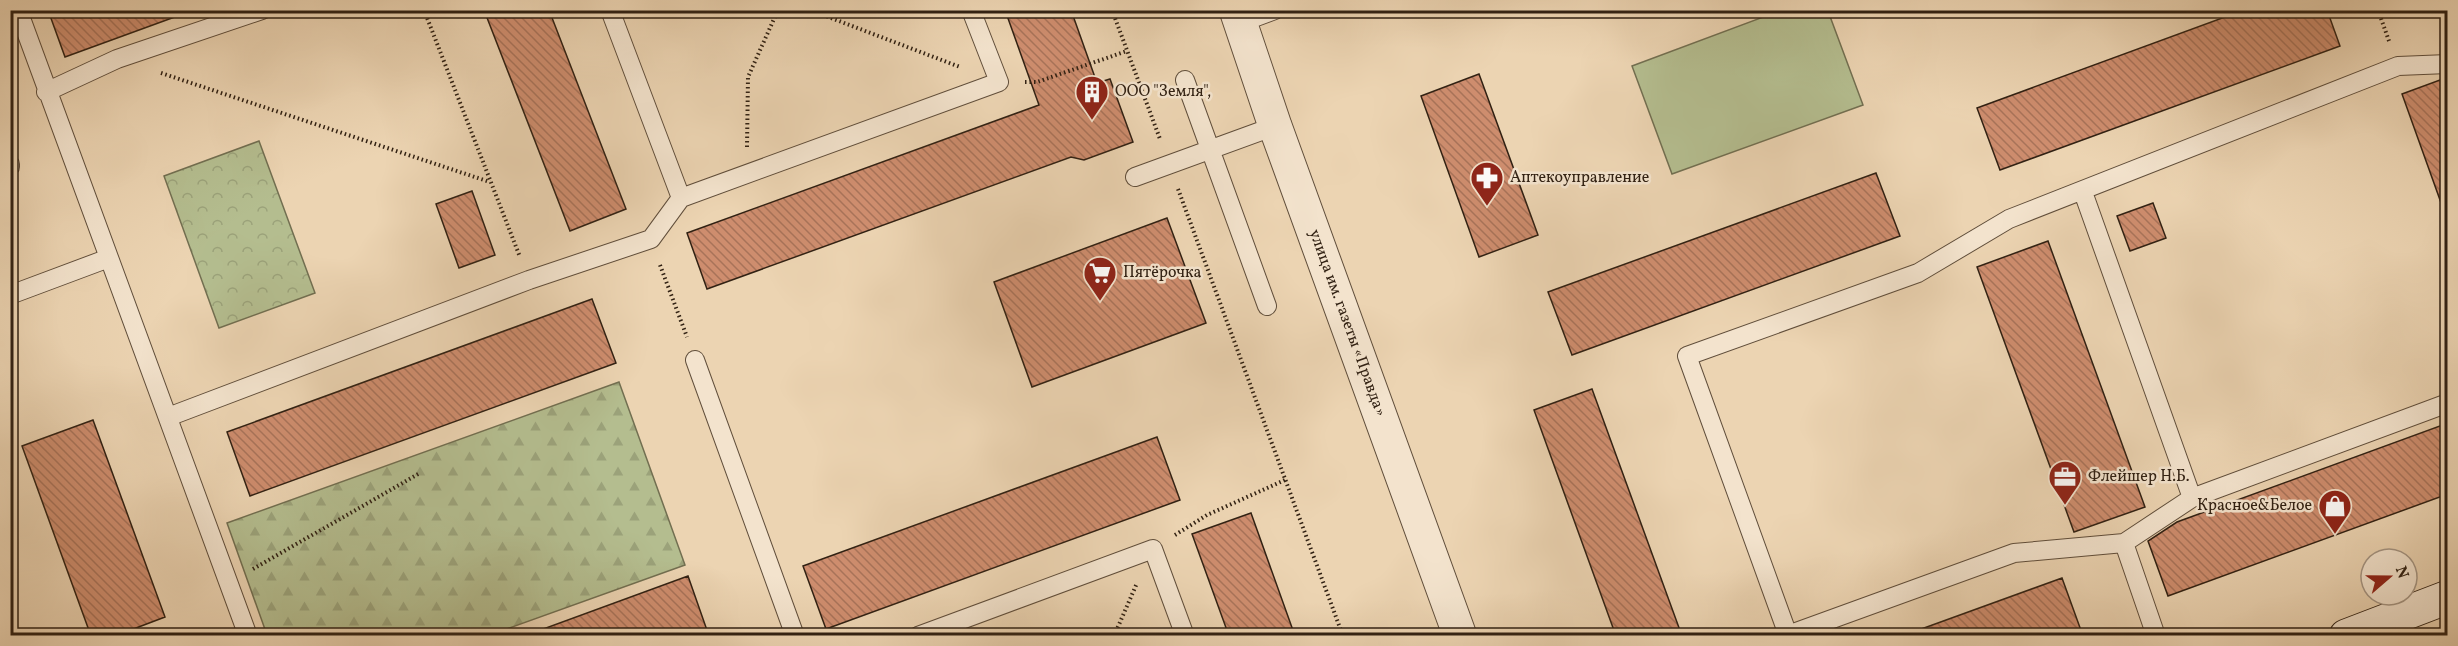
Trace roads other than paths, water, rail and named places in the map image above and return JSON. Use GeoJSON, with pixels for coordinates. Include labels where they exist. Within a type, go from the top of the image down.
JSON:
{"type":"FeatureCollection","features":[{"type":"Feature","properties":{"kind":"street","name":"улица им. газеты «Правда»"},"geometry":{"type":"LineString","coordinates":[[1238,17],[1275,126],[1460,636]]}},
{"type":"Feature","properties":{"kind":"street"},"geometry":{"type":"LineString","coordinates":[[2346,636],[2448,597]]}},
{"type":"Feature","properties":{"kind":"lane"},"geometry":{"type":"LineString","coordinates":[[18,10],[46,92],[248,636]]}},
{"type":"Feature","properties":{"kind":"lane"},"geometry":{"type":"LineString","coordinates":[[46,92],[117,59],[262,10]]}},
{"type":"Feature","properties":{"kind":"lane"},"geometry":{"type":"LineString","coordinates":[[610,10],[681,198]]}},
{"type":"Feature","properties":{"kind":"lane"},"geometry":{"type":"LineString","coordinates":[[168,417],[529,280],[651,239],[681,198],[999,81],[972,10]]}},
{"type":"Feature","properties":{"kind":"lane"},"geometry":{"type":"LineString","coordinates":[[1238,17],[1275,10]]}},
{"type":"Feature","properties":{"kind":"lane"},"geometry":{"type":"LineString","coordinates":[[2448,64],[2398,66],[2083,192],[2009,219],[1918,273],[1687,356],[1788,635],[2014,553],[2124,543],[2192,498],[2448,403]]}},
{"type":"Feature","properties":{"kind":"lane"},"geometry":{"type":"LineString","coordinates":[[1185,80],[1267,306]]}},
{"type":"Feature","properties":{"kind":"lane"},"geometry":{"type":"LineString","coordinates":[[1135,177],[1275,126]]}},
{"type":"Feature","properties":{"kind":"lane"},"geometry":{"type":"LineString","coordinates":[[2083,192],[2192,498]]}},
{"type":"Feature","properties":{"kind":"lane"},"geometry":{"type":"LineString","coordinates":[[10,295],[109,258]]}},
{"type":"Feature","properties":{"kind":"lane"},"geometry":{"type":"LineString","coordinates":[[695,360],[795,636]]}},
{"type":"Feature","properties":{"kind":"lane"},"geometry":{"type":"LineString","coordinates":[[2124,543],[2156,636]]}},
{"type":"Feature","properties":{"kind":"lane"},"geometry":{"type":"LineString","coordinates":[[918,636],[1153,549],[1185,636]]}},
{"type":"Feature","properties":{"kind":"tram line"},"geometry":{"type":"LineString","coordinates":[[2420,636],[2448,625]]}},
{"type":"Feature","properties":{"kind":"place","name":"ООО \"Земля\","},"geometry":{"type":"Point","coordinates":[1092,121]}},
{"type":"Feature","properties":{"kind":"place","name":"Аптекоуправление"},"geometry":{"type":"Point","coordinates":[1487,207]}},
{"type":"Feature","properties":{"kind":"place","name":"Пятёрочка"},"geometry":{"type":"Point","coordinates":[1100,302]}},
{"type":"Feature","properties":{"kind":"place","name":"Флейшер Н.Б."},"geometry":{"type":"Point","coordinates":[2065,506]}},
{"type":"Feature","properties":{"kind":"place","name":"Красное&Белое"},"geometry":{"type":"Point","coordinates":[2335,535]}}]}
